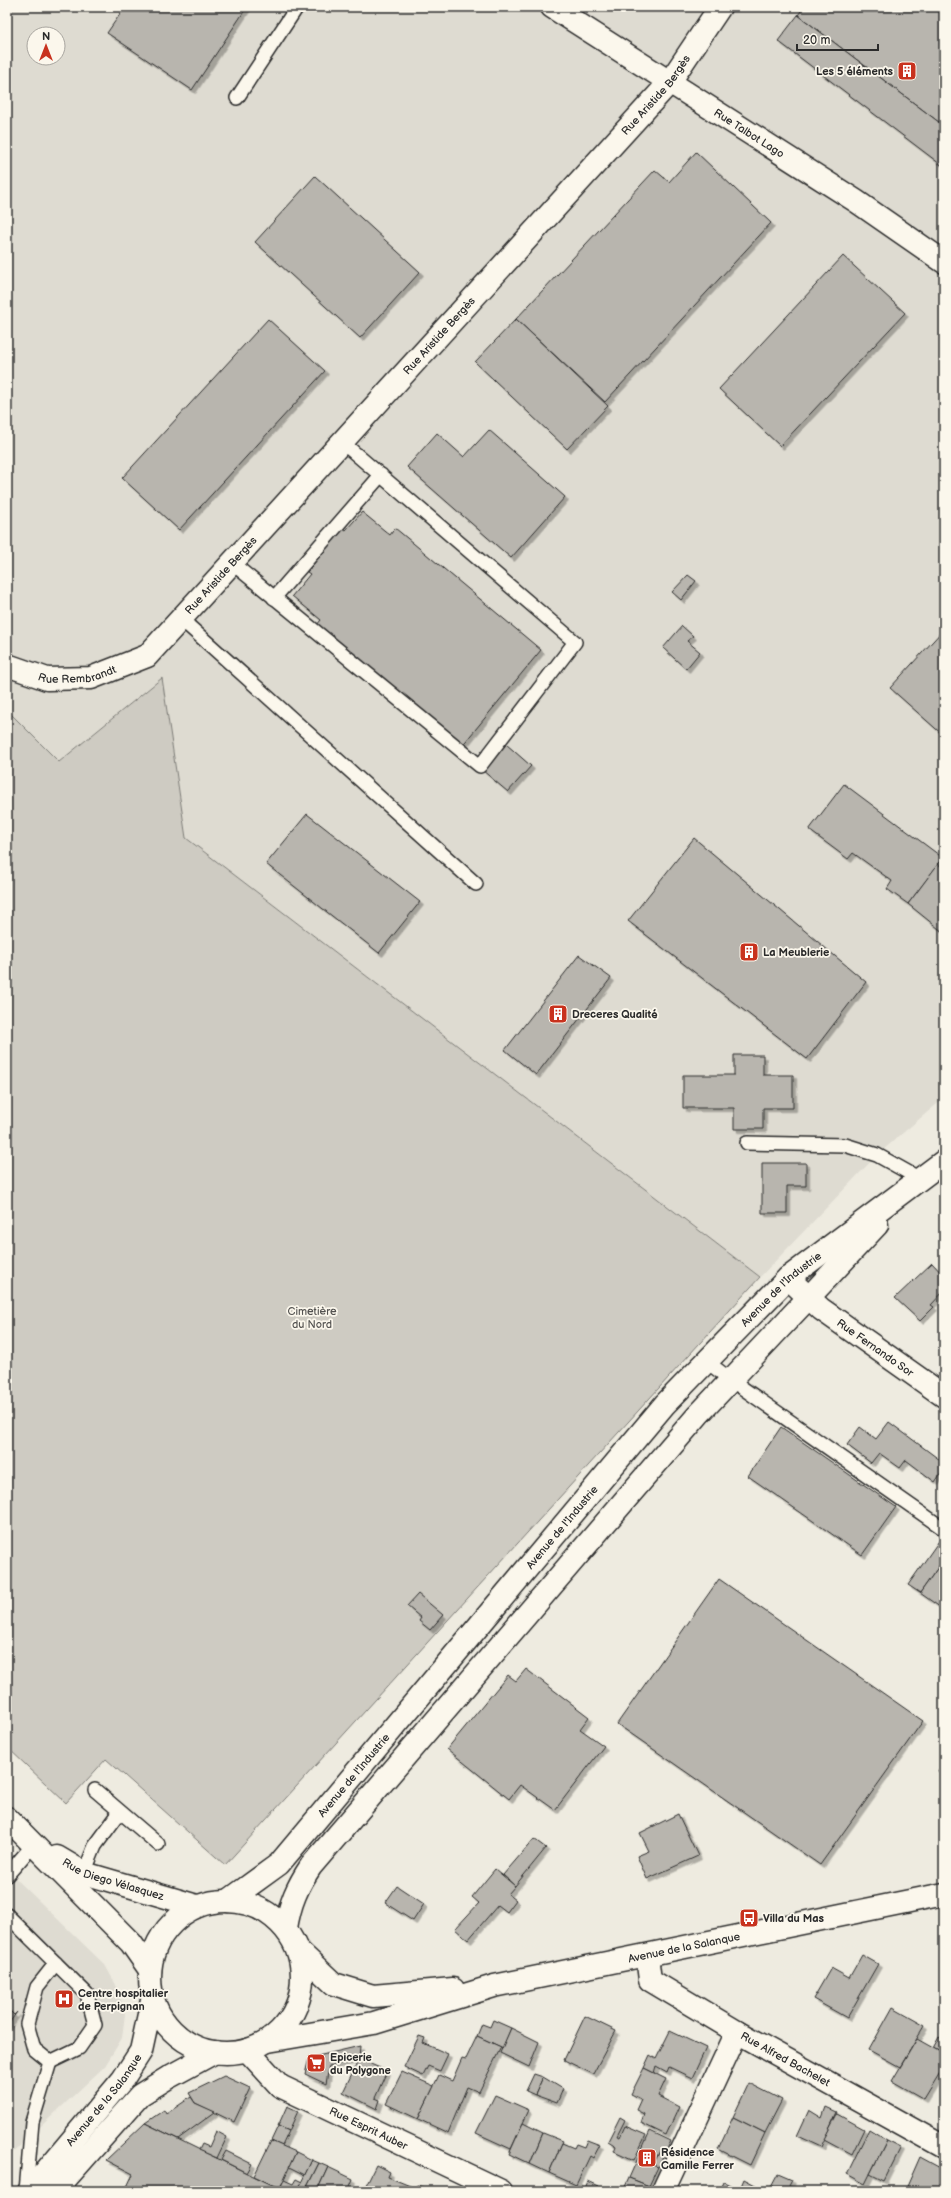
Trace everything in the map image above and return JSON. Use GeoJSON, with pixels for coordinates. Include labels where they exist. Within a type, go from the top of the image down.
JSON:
{"type":"FeatureCollection","features":[{"type":"Feature","properties":{"kind":"street","name":"Rue Talbot Lago"},"geometry":{"type":"LineString","coordinates":[[552,7],[856,201],[944,262]]}},
{"type":"Feature","properties":{"kind":"street","name":"Rue Aristide Bergès"},"geometry":{"type":"LineString","coordinates":[[147,656],[669,83],[720,7]]}},
{"type":"Feature","properties":{"kind":"street","name":"Rue Rembrandt"},"geometry":{"type":"LineString","coordinates":[[7,665],[47,679],[91,678],[147,656]]}},
{"type":"Feature","properties":{"kind":"street","name":"Avenue de l'Industrie"},"geometry":{"type":"LineString","coordinates":[[228,1901],[279,1864],[664,1404],[788,1278],[944,1160]]}},
{"type":"Feature","properties":{"kind":"street","name":"Avenue de l'Industrie"},"geometry":{"type":"LineString","coordinates":[[286,1928],[288,1911],[297,1887],[311,1866],[698,1415],[920,1179]]}},
{"type":"Feature","properties":{"kind":"street","name":"Rue Fernando Sor"},"geometry":{"type":"LineString","coordinates":[[788,1278],[809,1296],[821,1309],[944,1396]]}},
{"type":"Feature","properties":{"kind":"street"},"geometry":{"type":"LineString","coordinates":[[593,1489],[617,1510]]}},
{"type":"Feature","properties":{"kind":"street","name":"Rue Diego Vélasquez"},"geometry":{"type":"LineString","coordinates":[[7,1818],[131,1944],[150,1970]]}},
{"type":"Feature","properties":{"kind":"street","name":"Rue Diego Vélasquez"},"geometry":{"type":"LineString","coordinates":[[34,1844],[84,1873],[197,1906]]}},
{"type":"Feature","properties":{"kind":"street","name":"Avenue de la Salanque"},"geometry":{"type":"LineString","coordinates":[[268,2041],[374,2023],[494,1986],[647,1956],[944,1894]]}},
{"type":"Feature","properties":{"kind":"street"},"geometry":{"type":"LineString","coordinates":[[228,1901],[250,1904],[270,1914],[286,1928],[299,1951],[303,1976],[299,2002],[287,2024],[268,2041],[247,2050],[232,2053],[215,2052],[194,2046],[176,2034],[161,2017],[153,1996],[150,1970],[155,1950],[165,1932],[179,1917],[197,1906],[212,1902],[228,1901]]}},
{"type":"Feature","properties":{"kind":"street","name":"Avenue de la Salanque"},"geometry":{"type":"LineString","coordinates":[[299,1951],[334,1984],[372,1996],[494,1986]]}},
{"type":"Feature","properties":{"kind":"street","name":"Rue Alfred Bachelet"},"geometry":{"type":"LineString","coordinates":[[647,1956],[650,1980],[737,2032],[944,2147]]}},
{"type":"Feature","properties":{"kind":"street","name":"Avenue de la Salanque"},"geometry":{"type":"LineString","coordinates":[[27,2191],[123,2079],[134,2062],[141,2051],[153,1996]]}},
{"type":"Feature","properties":{"kind":"street"},"geometry":{"type":"LineString","coordinates":[[663,2191],[737,2032]]}},
{"type":"Feature","properties":{"kind":"street","name":"Rue Esprit Auber"},"geometry":{"type":"LineString","coordinates":[[247,2050],[280,2086],[501,2191]]}},
{"type":"Feature","properties":{"kind":"street","name":"Avenue de la Salanque"},"geometry":{"type":"LineString","coordinates":[[55,2191],[140,2095],[215,2052]]}},
{"type":"Feature","properties":{"kind":"lane"},"geometry":{"type":"LineString","coordinates":[[237,98],[297,7]]}},
{"type":"Feature","properties":{"kind":"lane"},"geometry":{"type":"LineString","coordinates":[[232,563],[480,766],[575,642],[343,442]]}},
{"type":"Feature","properties":{"kind":"lane"},"geometry":{"type":"LineString","coordinates":[[274,598],[381,474]]}},
{"type":"Feature","properties":{"kind":"lane"},"geometry":{"type":"LineString","coordinates":[[181,619],[476,884]]}},
{"type":"Feature","properties":{"kind":"lane"},"geometry":{"type":"LineString","coordinates":[[747,1143],[845,1145],[877,1155],[920,1179]]}},
{"type":"Feature","properties":{"kind":"lane"},"geometry":{"type":"LineString","coordinates":[[706,1361],[944,1529]]}},
{"type":"Feature","properties":{"kind":"lane"},"geometry":{"type":"LineString","coordinates":[[95,1790],[158,1844]]}},
{"type":"Feature","properties":{"kind":"lane"},"geometry":{"type":"LineString","coordinates":[[84,1873],[95,1846],[120,1812]]}},
{"type":"Feature","properties":{"kind":"lane"},"geometry":{"type":"LineString","coordinates":[[7,1874],[34,1844]]}},
{"type":"Feature","properties":{"kind":"lane"},"geometry":{"type":"LineString","coordinates":[[7,1915],[87,1994],[95,2025],[79,2048],[50,2062],[32,2122],[27,2191]]}},
{"type":"Feature","properties":{"kind":"lane"},"geometry":{"type":"LineString","coordinates":[[50,2062],[34,2049],[27,2024],[37,1987],[56,1963]]}},
{"type":"Feature","properties":{"kind":"shaded area"},"geometry":{"type":"Polygon","coordinates":[[[7,7],[944,7],[944,1098],[877,1155],[760,1277],[186,838],[162,678],[59,762],[7,710],[7,7]]]}},
{"type":"Feature","properties":{"kind":"shaded area","name":"Centre hospitalier de Perpignan"},"geometry":{"type":"Polygon","coordinates":[[[7,1870],[105,1965],[116,1985],[125,2014],[122,2038],[105,2066],[7,2158],[7,1870]]]}},
{"type":"Feature","properties":{"kind":"green space","name":"Cimetière du Nord"},"geometry":{"type":"Polygon","coordinates":[[[162,678],[186,838],[760,1277],[225,1865],[106,1759],[66,1803],[7,1747],[7,710],[59,762],[162,678]]]}},
{"type":"Feature","properties":{"kind":"building"},"geometry":{"type":"Polygon","coordinates":[[[125,7],[247,7],[192,90],[107,33],[125,7]]]}},
{"type":"Feature","properties":{"kind":"building","name":"Les 5 éléments"},"geometry":{"type":"Polygon","coordinates":[[[804,7],[944,7],[944,126],[798,15],[804,7]]]}},
{"type":"Feature","properties":{"kind":"building"},"geometry":{"type":"Polygon","coordinates":[[[798,15],[944,126],[944,167],[778,41],[798,15]]]}},
{"type":"Feature","properties":{"kind":"building"},"geometry":{"type":"Polygon","coordinates":[[[696,152],[771,223],[605,402],[516,319],[655,170],[669,182],[696,152]]]}},
{"type":"Feature","properties":{"kind":"building"},"geometry":{"type":"Polygon","coordinates":[[[315,176],[420,272],[360,338],[255,242],[315,176]]]}},
{"type":"Feature","properties":{"kind":"building"},"geometry":{"type":"Polygon","coordinates":[[[843,256],[905,313],[780,446],[719,389],[843,256]]]}},
{"type":"Feature","properties":{"kind":"building"},"geometry":{"type":"Polygon","coordinates":[[[268,319],[325,371],[179,530],[122,478],[268,319]]]}},
{"type":"Feature","properties":{"kind":"building"},"geometry":{"type":"Polygon","coordinates":[[[516,319],[608,406],[567,449],[475,362],[516,319]]]}},
{"type":"Feature","properties":{"kind":"building"},"geometry":{"type":"Polygon","coordinates":[[[489,430],[565,497],[511,558],[407,467],[437,433],[464,457],[489,430]]]}},
{"type":"Feature","properties":{"kind":"building"},"geometry":{"type":"Polygon","coordinates":[[[362,512],[390,535],[395,528],[541,650],[461,747],[316,626],[321,620],[292,596],[310,574],[307,572],[343,528],[346,530],[362,512]]]}},
{"type":"Feature","properties":{"kind":"building"},"geometry":{"type":"Polygon","coordinates":[[[688,575],[696,581],[681,600],[672,592],[688,575]]]}},
{"type":"Feature","properties":{"kind":"building"},"geometry":{"type":"Polygon","coordinates":[[[682,626],[693,636],[687,641],[700,652],[686,669],[663,648],[682,626]]]}},
{"type":"Feature","properties":{"kind":"building"},"geometry":{"type":"Polygon","coordinates":[[[944,629],[944,736],[890,688],[944,629]]]}},
{"type":"Feature","properties":{"kind":"building"},"geometry":{"type":"Polygon","coordinates":[[[506,744],[531,766],[508,792],[482,770],[506,744]]]}},
{"type":"Feature","properties":{"kind":"building"},"geometry":{"type":"Polygon","coordinates":[[[844,784],[943,858],[908,904],[887,889],[892,881],[853,853],[848,859],[809,830],[844,784]]]}},
{"type":"Feature","properties":{"kind":"building"},"geometry":{"type":"Polygon","coordinates":[[[307,814],[420,902],[379,953],[266,864],[307,814]]]}},
{"type":"Feature","properties":{"kind":"building","name":"La Meublerie"},"geometry":{"type":"Polygon","coordinates":[[[694,838],[866,982],[807,1059],[628,921],[694,838]]]}},
{"type":"Feature","properties":{"kind":"building"},"geometry":{"type":"Polygon","coordinates":[[[938,864],[944,869],[944,933],[908,904],[938,864]]]}},
{"type":"Feature","properties":{"kind":"building","name":"Dreceres Qualité"},"geometry":{"type":"Polygon","coordinates":[[[579,955],[611,978],[536,1075],[505,1050],[579,955]]]}},
{"type":"Feature","properties":{"kind":"building"},"geometry":{"type":"Polygon","coordinates":[[[734,1055],[763,1055],[763,1075],[793,1075],[793,1108],[763,1108],[763,1129],[734,1129],[734,1108],[683,1108],[683,1075],[734,1075],[734,1055]]]}},
{"type":"Feature","properties":{"kind":"building"},"geometry":{"type":"Polygon","coordinates":[[[762,1163],[806,1163],[806,1186],[787,1186],[787,1213],[762,1213],[762,1163]]]}},
{"type":"Feature","properties":{"kind":"building"},"geometry":{"type":"Polygon","coordinates":[[[932,1263],[944,1276],[944,1291],[931,1305],[934,1307],[920,1321],[895,1298],[932,1263]]]}},
{"type":"Feature","properties":{"kind":"building"},"geometry":{"type":"Polygon","coordinates":[[[889,1422],[944,1463],[944,1469],[935,1482],[906,1460],[900,1468],[879,1453],[871,1463],[847,1445],[860,1427],[876,1439],[889,1422]]]}},
{"type":"Feature","properties":{"kind":"building"},"geometry":{"type":"Polygon","coordinates":[[[781,1427],[896,1507],[862,1555],[748,1476],[781,1427]]]}},
{"type":"Feature","properties":{"kind":"building"},"geometry":{"type":"Polygon","coordinates":[[[941,1538],[944,1540],[944,1559],[920,1593],[908,1585],[941,1538]]]}},
{"type":"Feature","properties":{"kind":"building"},"geometry":{"type":"Polygon","coordinates":[[[944,1559],[944,1610],[920,1593],[944,1559]]]}},
{"type":"Feature","properties":{"kind":"building"},"geometry":{"type":"Polygon","coordinates":[[[719,1579],[923,1721],[820,1865],[617,1724],[719,1579]]]}},
{"type":"Feature","properties":{"kind":"building"},"geometry":{"type":"Polygon","coordinates":[[[418,1594],[443,1615],[430,1630],[419,1621],[421,1618],[407,1606],[418,1594]]]}},
{"type":"Feature","properties":{"kind":"building"},"geometry":{"type":"Polygon","coordinates":[[[526,1669],[589,1717],[580,1729],[604,1746],[555,1810],[520,1785],[509,1799],[447,1749],[508,1675],[516,1681],[526,1669]]]}},
{"type":"Feature","properties":{"kind":"building"},"geometry":{"type":"Polygon","coordinates":[[[944,1763],[944,1777],[938,1772],[944,1763]]]}},
{"type":"Feature","properties":{"kind":"building"},"geometry":{"type":"Polygon","coordinates":[[[678,1814],[698,1856],[647,1879],[637,1856],[649,1851],[640,1833],[678,1814]]]}},
{"type":"Feature","properties":{"kind":"building"},"geometry":{"type":"Polygon","coordinates":[[[534,1839],[546,1848],[515,1886],[503,1875],[534,1839]]]}},
{"type":"Feature","properties":{"kind":"building"},"geometry":{"type":"Polygon","coordinates":[[[495,1869],[515,1886],[508,1894],[516,1900],[507,1912],[498,1905],[468,1940],[455,1929],[479,1903],[472,1897],[495,1869]]]}},
{"type":"Feature","properties":{"kind":"building"},"geometry":{"type":"Polygon","coordinates":[[[397,1886],[424,1904],[413,1921],[385,1903],[397,1886]]]}},
{"type":"Feature","properties":{"kind":"building"},"geometry":{"type":"Polygon","coordinates":[[[862,1955],[878,1964],[847,2018],[813,1999],[831,1968],[849,1978],[862,1955]]]}},
{"type":"Feature","properties":{"kind":"building"},"geometry":{"type":"Polygon","coordinates":[[[893,2007],[925,2025],[900,2067],[869,2050],[893,2007]]]}},
{"type":"Feature","properties":{"kind":"building"},"geometry":{"type":"Polygon","coordinates":[[[7,2008],[14,2015],[17,2012],[7,2026],[7,2008]]]}},
{"type":"Feature","properties":{"kind":"building"},"geometry":{"type":"Polygon","coordinates":[[[585,2016],[616,2031],[593,2074],[564,2060],[585,2016]]]}},
{"type":"Feature","properties":{"kind":"building"},"geometry":{"type":"Polygon","coordinates":[[[493,2020],[511,2028],[503,2048],[477,2036],[482,2024],[490,2027],[493,2020]]]}},
{"type":"Feature","properties":{"kind":"building"},"geometry":{"type":"Polygon","coordinates":[[[511,2028],[539,2042],[529,2067],[500,2053],[511,2028]]]}},
{"type":"Feature","properties":{"kind":"building"},"geometry":{"type":"Polygon","coordinates":[[[670,2031],[706,2048],[692,2078],[669,2067],[667,2072],[656,2066],[654,2073],[644,2068],[650,2055],[656,2059],[670,2031]]]}},
{"type":"Feature","properties":{"kind":"building"},"geometry":{"type":"Polygon","coordinates":[[[419,2036],[425,2038],[423,2043],[448,2054],[440,2071],[428,2066],[423,2076],[404,2067],[419,2036]]]}},
{"type":"Feature","properties":{"kind":"building"},"geometry":{"type":"Polygon","coordinates":[[[477,2036],[501,2047],[479,2092],[467,2087],[448,2133],[418,2119],[439,2075],[452,2081],[462,2058],[466,2059],[477,2036]]]}},
{"type":"Feature","properties":{"kind":"building"},"geometry":{"type":"Polygon","coordinates":[[[939,2037],[944,2040],[944,2054],[933,2048],[939,2037]]]}},
{"type":"Feature","properties":{"kind":"building"},"geometry":{"type":"Polygon","coordinates":[[[917,2039],[944,2054],[944,2066],[924,2099],[892,2081],[917,2039]]]}},
{"type":"Feature","properties":{"kind":"building"},"geometry":{"type":"Polygon","coordinates":[[[360,2046],[359,2059],[329,2066],[326,2084],[305,2074],[309,2058],[360,2046]]]}},
{"type":"Feature","properties":{"kind":"building"},"geometry":{"type":"Polygon","coordinates":[[[359,2059],[387,2071],[375,2098],[380,2100],[377,2109],[343,2092],[359,2059]]]}},
{"type":"Feature","properties":{"kind":"building"},"geometry":{"type":"Polygon","coordinates":[[[644,2068],[666,2079],[658,2096],[679,2107],[666,2135],[641,2123],[644,2114],[636,2110],[641,2099],[631,2094],[644,2068]]]}},
{"type":"Feature","properties":{"kind":"building"},"geometry":{"type":"Polygon","coordinates":[[[402,2072],[434,2086],[418,2119],[386,2104],[402,2072]]]}},
{"type":"Feature","properties":{"kind":"building"},"geometry":{"type":"Polygon","coordinates":[[[534,2074],[543,2077],[535,2095],[526,2091],[534,2074]]]}},
{"type":"Feature","properties":{"kind":"building"},"geometry":{"type":"Polygon","coordinates":[[[224,2076],[250,2088],[234,2122],[195,2103],[189,2093],[224,2076]]]}},
{"type":"Feature","properties":{"kind":"building"},"geometry":{"type":"Polygon","coordinates":[[[543,2077],[563,2089],[557,2103],[535,2095],[543,2077]]]}},
{"type":"Feature","properties":{"kind":"building"},"geometry":{"type":"Polygon","coordinates":[[[749,2083],[782,2100],[765,2133],[733,2117],[749,2083]]]}},
{"type":"Feature","properties":{"kind":"building"},"geometry":{"type":"Polygon","coordinates":[[[495,2095],[529,2110],[511,2149],[476,2133],[495,2095]]]}},
{"type":"Feature","properties":{"kind":"building"},"geometry":{"type":"Polygon","coordinates":[[[191,2097],[195,2103],[215,2112],[178,2139],[145,2123],[164,2110],[166,2114],[191,2097]]]}},
{"type":"Feature","properties":{"kind":"building"},"geometry":{"type":"Polygon","coordinates":[[[287,2106],[298,2111],[289,2131],[278,2126],[287,2106]]]}},
{"type":"Feature","properties":{"kind":"building"},"geometry":{"type":"Polygon","coordinates":[[[826,2107],[837,2112],[821,2147],[797,2136],[809,2110],[822,2118],[826,2107]]]}},
{"type":"Feature","properties":{"kind":"building"},"geometry":{"type":"Polygon","coordinates":[[[837,2114],[864,2129],[852,2154],[824,2139],[837,2114]]]}},
{"type":"Feature","properties":{"kind":"building"},"geometry":{"type":"Polygon","coordinates":[[[620,2117],[625,2120],[617,2136],[620,2137],[625,2126],[646,2135],[634,2160],[614,2151],[616,2146],[608,2141],[620,2117]]]}},
{"type":"Feature","properties":{"kind":"building"},"geometry":{"type":"Polygon","coordinates":[[[733,2117],[765,2133],[750,2165],[718,2149],[733,2117]]]}},
{"type":"Feature","properties":{"kind":"building"},"geometry":{"type":"Polygon","coordinates":[[[145,2123],[285,2191],[125,2191],[133,2174],[106,2160],[145,2123]]]}},
{"type":"Feature","properties":{"kind":"building"},"geometry":{"type":"Polygon","coordinates":[[[523,2123],[543,2133],[530,2164],[509,2154],[523,2123]]]}},
{"type":"Feature","properties":{"kind":"building"},"geometry":{"type":"Polygon","coordinates":[[[278,2126],[289,2131],[282,2146],[271,2141],[278,2126]]]}},
{"type":"Feature","properties":{"kind":"building"},"geometry":{"type":"Polygon","coordinates":[[[869,2129],[887,2140],[865,2184],[847,2174],[869,2129]]]}},
{"type":"Feature","properties":{"kind":"building"},"geometry":{"type":"Polygon","coordinates":[[[216,2131],[227,2137],[217,2158],[199,2150],[202,2144],[209,2147],[216,2131]]]}},
{"type":"Feature","properties":{"kind":"building","name":"Résidence Camille Ferrer"},"geometry":{"type":"Polygon","coordinates":[[[650,2131],[671,2141],[666,2151],[661,2149],[653,2165],[658,2167],[649,2186],[629,2178],[650,2131]]]}},
{"type":"Feature","properties":{"kind":"building"},"geometry":{"type":"Polygon","coordinates":[[[543,2133],[563,2141],[549,2173],[530,2164],[543,2133]]]}},
{"type":"Feature","properties":{"kind":"building"},"geometry":{"type":"Polygon","coordinates":[[[587,2140],[600,2145],[593,2158],[590,2156],[576,2185],[549,2173],[562,2143],[574,2148],[576,2144],[584,2147],[587,2140]]]}},
{"type":"Feature","properties":{"kind":"building"},"geometry":{"type":"Polygon","coordinates":[[[887,2140],[901,2147],[884,2181],[870,2174],[887,2140]]]}},
{"type":"Feature","properties":{"kind":"building"},"geometry":{"type":"Polygon","coordinates":[[[271,2141],[296,2152],[280,2188],[254,2176],[271,2141]]]}},
{"type":"Feature","properties":{"kind":"building"},"geometry":{"type":"Polygon","coordinates":[[[661,2149],[666,2151],[658,2167],[653,2165],[661,2149]]]}},
{"type":"Feature","properties":{"kind":"building"},"geometry":{"type":"Polygon","coordinates":[[[226,2151],[252,2164],[247,2173],[221,2160],[226,2151]]]}},
{"type":"Feature","properties":{"kind":"building"},"geometry":{"type":"Polygon","coordinates":[[[296,2152],[312,2160],[305,2175],[289,2167],[296,2152]]]}},
{"type":"Feature","properties":{"kind":"building"},"geometry":{"type":"Polygon","coordinates":[[[920,2157],[944,2170],[944,2178],[938,2191],[922,2191],[917,2189],[916,2191],[905,2191],[920,2157]]]}},
{"type":"Feature","properties":{"kind":"building"},"geometry":{"type":"Polygon","coordinates":[[[312,2160],[319,2163],[305,2191],[297,2191],[312,2160]]]}},
{"type":"Feature","properties":{"kind":"building"},"geometry":{"type":"Polygon","coordinates":[[[319,2163],[328,2167],[317,2191],[305,2191],[319,2163]]]}},
{"type":"Feature","properties":{"kind":"building"},"geometry":{"type":"Polygon","coordinates":[[[376,2165],[390,2172],[388,2177],[415,2188],[417,2185],[430,2190],[363,2191],[376,2165]]]}},
{"type":"Feature","properties":{"kind":"building"},"geometry":{"type":"Polygon","coordinates":[[[328,2167],[353,2179],[348,2191],[317,2191],[328,2167]]]}},
{"type":"Feature","properties":{"kind":"building"},"geometry":{"type":"Polygon","coordinates":[[[778,2174],[792,2180],[789,2186],[800,2191],[769,2191],[778,2174]]]}},
{"type":"Feature","properties":{"kind":"building"},"geometry":{"type":"Polygon","coordinates":[[[629,2178],[649,2186],[646,2191],[623,2191],[629,2178]]]}},
{"type":"Feature","properties":{"kind":"building"},"geometry":{"type":"Polygon","coordinates":[[[296,2179],[302,2182],[297,2191],[285,2191],[280,2188],[284,2180],[293,2184],[296,2179]]]}},
{"type":"Feature","properties":{"kind":"building"},"geometry":{"type":"Polygon","coordinates":[[[744,2179],[759,2187],[757,2191],[739,2191],[744,2179]]]}},
{"type":"Feature","properties":{"kind":"building"},"geometry":{"type":"Polygon","coordinates":[[[588,2181],[599,2186],[597,2191],[584,2191],[588,2181]]]}},
{"type":"Feature","properties":{"kind":"building"},"geometry":{"type":"Polygon","coordinates":[[[724,2182],[740,2190],[720,2191],[724,2182]]]}},
{"type":"Feature","properties":{"kind":"place","name":"Les 5 éléments"},"geometry":{"type":"Point","coordinates":[907,71]}},
{"type":"Feature","properties":{"kind":"place","name":"La Meublerie"},"geometry":{"type":"Point","coordinates":[749,952]}},
{"type":"Feature","properties":{"kind":"place","name":"Dreceres Qualité"},"geometry":{"type":"Point","coordinates":[558,1014]}},
{"type":"Feature","properties":{"kind":"place","name":"Villa du Mas"},"geometry":{"type":"Point","coordinates":[749,1918]}},
{"type":"Feature","properties":{"kind":"place","name":"Centre hospitalier de Perpignan"},"geometry":{"type":"Point","coordinates":[64,1999]}},
{"type":"Feature","properties":{"kind":"place","name":"Epicerie du Polygone"},"geometry":{"type":"Point","coordinates":[316,2063]}},
{"type":"Feature","properties":{"kind":"place","name":"Résidence Camille Ferrer"},"geometry":{"type":"Point","coordinates":[647,2158]}}]}
